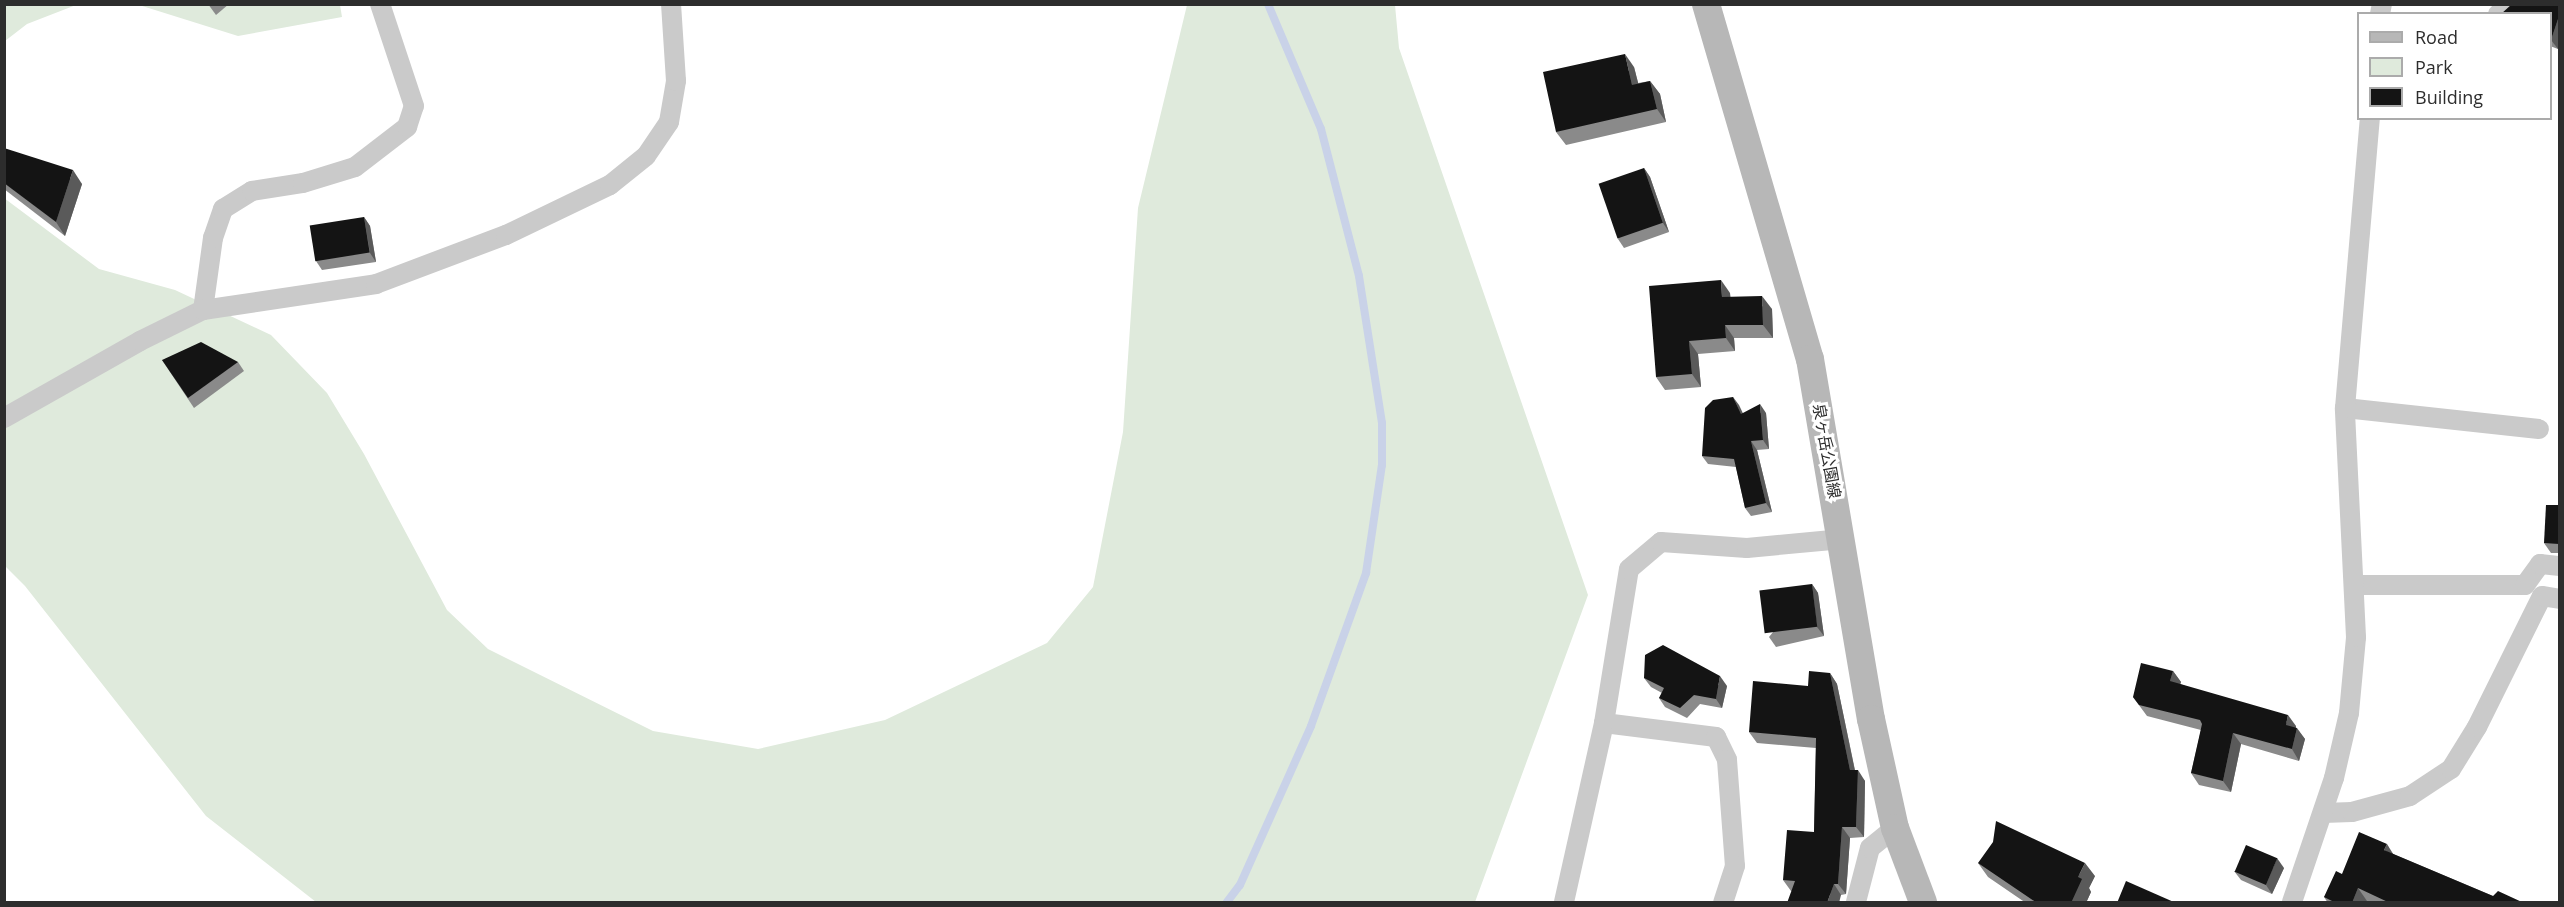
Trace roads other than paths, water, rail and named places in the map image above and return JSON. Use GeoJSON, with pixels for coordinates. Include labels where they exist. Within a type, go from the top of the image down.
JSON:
{"type":"FeatureCollection","features":[{"type":"Feature","properties":{"kind":"main road","name":"泉ヶ岳公園線"},"geometry":{"type":"LineString","coordinates":[[1706,4],[1810,359],[1843,539],[1871,719],[1895,828],[1923,903]]}},
{"type":"Feature","properties":{"kind":"street"},"geometry":{"type":"LineString","coordinates":[[203,310],[213,238],[223,209],[252,191],[303,183],[355,167],[407,127],[414,106],[380,4]]}},
{"type":"Feature","properties":{"kind":"street"},"geometry":{"type":"LineString","coordinates":[[4,418],[151,335],[203,310],[376,284],[506,235],[610,185],[646,156],[669,122],[676,81],[671,4]]}},
{"type":"Feature","properties":{"kind":"street"},"geometry":{"type":"LineString","coordinates":[[2292,903],[2323,813],[2349,713],[2356,637],[2345,408],[2370,120]]}},
{"type":"Feature","properties":{"kind":"street"},"geometry":{"type":"LineString","coordinates":[[2345,408],[2539,429]]}},
{"type":"Feature","properties":{"kind":"street"},"geometry":{"type":"LineString","coordinates":[[1564,903],[1604,723],[1629,569],[1661,542],[1747,548],[1843,539]]}},
{"type":"Feature","properties":{"kind":"street"},"geometry":{"type":"LineString","coordinates":[[2354,585],[2525,585],[2540,564],[2559,566]]}},
{"type":"Feature","properties":{"kind":"street"},"geometry":{"type":"LineString","coordinates":[[2323,813],[2352,812],[2410,796],[2451,770],[2477,727],[2542,596],[2559,599]]}},
{"type":"Feature","properties":{"kind":"street"},"geometry":{"type":"LineString","coordinates":[[1604,723],[1716,737],[1726,760],[1734,866],[1723,903]]}},
{"type":"Feature","properties":{"kind":"street"},"geometry":{"type":"LineString","coordinates":[[1856,903],[1870,848],[1895,828]]}},
{"type":"Feature","properties":{"kind":"waterway"},"geometry":{"type":"LineString","coordinates":[[1227,902],[1240,885],[1311,726],[1366,573],[1382,465],[1382,423],[1359,276],[1321,129],[1268,4]]}}]}
